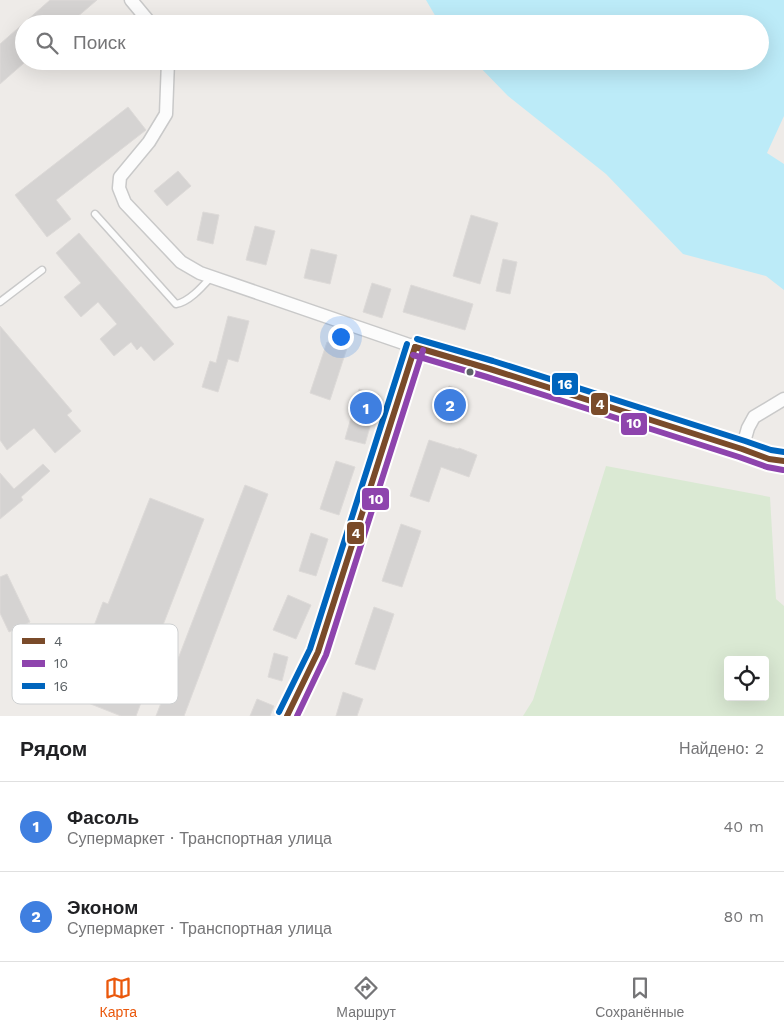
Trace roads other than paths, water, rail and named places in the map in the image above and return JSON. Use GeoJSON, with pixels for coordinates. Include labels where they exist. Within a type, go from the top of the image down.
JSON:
{"type":"FeatureCollection","features":[{"type":"Feature","properties":{"kind":"street"},"geometry":{"type":"LineString","coordinates":[[131,0],[144,15]]}},
{"type":"Feature","properties":{"kind":"street"},"geometry":{"type":"LineString","coordinates":[[168,70],[166,114],[149,142],[120,177],[119,188],[126,203],[182,262],[200,273],[415,347],[490,369],[769,459],[784,461]]}},
{"type":"Feature","properties":{"kind":"street"},"geometry":{"type":"LineString","coordinates":[[287,716],[318,652],[415,347]]}},
{"type":"Feature","properties":{"kind":"street"},"geometry":{"type":"LineString","coordinates":[[742,450],[748,428],[754,417],[784,399]]}},
{"type":"Feature","properties":{"kind":"lane"},"geometry":{"type":"LineString","coordinates":[[95,214],[176,304],[183,302],[211,277]]}},
{"type":"Feature","properties":{"kind":"lane"},"geometry":{"type":"LineString","coordinates":[[0,302],[42,270]]}},
{"type":"Feature","properties":{"kind":"water"},"geometry":{"type":"Polygon","coordinates":[[[426,0],[784,0],[784,116],[767,153],[784,164],[784,290],[766,276],[683,254],[606,174],[508,96],[483,70],[769,70],[769,15],[435,15],[426,0]]]}},
{"type":"Feature","properties":{"kind":"place","name":"Эконом"},"geometry":{"type":"Point","coordinates":[450,405]}},
{"type":"Feature","properties":{"kind":"place","name":"Фасоль"},"geometry":{"type":"Point","coordinates":[366,408]}}]}
